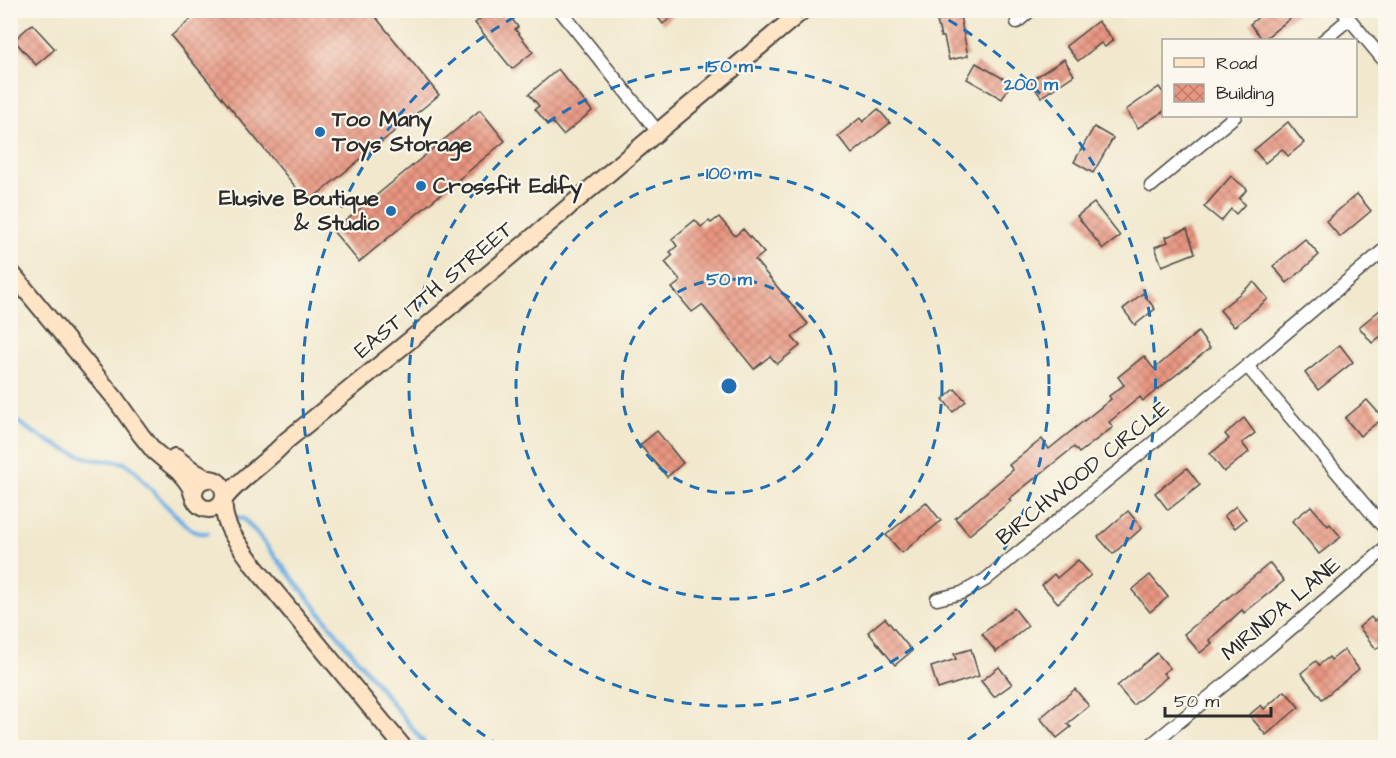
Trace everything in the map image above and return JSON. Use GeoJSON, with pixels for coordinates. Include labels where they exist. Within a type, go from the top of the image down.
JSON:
{"type":"FeatureCollection","features":[{"type":"Feature","properties":{"kind":"main road","name":"EAST 17TH STREET"},"geometry":{"type":"LineString","coordinates":[[224,500],[238,483],[276,453],[286,441],[409,341],[802,10]]}},
{"type":"Feature","properties":{"kind":"main road"},"geometry":{"type":"LineString","coordinates":[[10,271],[114,397],[154,451],[186,479],[199,503],[231,545],[254,566]]}},
{"type":"Feature","properties":{"kind":"main road"},"geometry":{"type":"LineString","coordinates":[[114,397],[181,462],[222,485],[224,518],[254,566],[404,747]]}},
{"type":"Feature","properties":{"kind":"main road","name":"EAST 17TH STREET"},"geometry":{"type":"LineString","coordinates":[[211,479],[225,477],[275,445],[286,441]]}},
{"type":"Feature","properties":{"kind":"main road"},"geometry":{"type":"LineString","coordinates":[[211,479],[198,483],[194,493],[199,503],[213,509],[224,500]]}},
{"type":"Feature","properties":{"kind":"street"},"geometry":{"type":"LineString","coordinates":[[1017,22],[1031,10]]}},
{"type":"Feature","properties":{"kind":"street"},"geometry":{"type":"LineString","coordinates":[[567,13],[658,132]]}},
{"type":"Feature","properties":{"kind":"street"},"geometry":{"type":"LineString","coordinates":[[1325,39],[1345,15],[1386,63]]}},
{"type":"Feature","properties":{"kind":"street"},"geometry":{"type":"LineString","coordinates":[[1151,186],[1234,117]]}},
{"type":"Feature","properties":{"kind":"street","name":"BIRCHWOOD CIRCLE"},"geometry":{"type":"LineString","coordinates":[[937,599],[962,593],[984,580],[1247,366],[1386,248]]}},
{"type":"Feature","properties":{"kind":"street"},"geometry":{"type":"LineString","coordinates":[[1247,366],[1386,530]]}},
{"type":"Feature","properties":{"kind":"street","name":"MIRINDA LANE"},"geometry":{"type":"LineString","coordinates":[[1147,747],[1386,548]]}},
{"type":"Feature","properties":{"kind":"building"},"geometry":{"type":"Polygon","coordinates":[[[202,10],[370,10],[439,95],[308,202],[171,36],[202,10]]]}},
{"type":"Feature","properties":{"kind":"building"},"geometry":{"type":"Polygon","coordinates":[[[491,10],[501,10],[506,17],[509,15],[518,27],[515,29],[533,52],[512,69],[475,23],[491,10]]]}},
{"type":"Feature","properties":{"kind":"building"},"geometry":{"type":"Polygon","coordinates":[[[652,10],[680,10],[663,24],[652,10]]]}},
{"type":"Feature","properties":{"kind":"building"},"geometry":{"type":"Polygon","coordinates":[[[1267,10],[1301,10],[1264,39],[1250,24],[1267,10]]]}},
{"type":"Feature","properties":{"kind":"building"},"geometry":{"type":"Polygon","coordinates":[[[960,16],[968,56],[949,60],[944,37],[941,37],[937,21],[960,16]]]}},
{"type":"Feature","properties":{"kind":"building"},"geometry":{"type":"Polygon","coordinates":[[[1098,21],[1113,40],[1105,47],[1101,43],[1078,61],[1066,46],[1098,21]]]}},
{"type":"Feature","properties":{"kind":"building"},"geometry":{"type":"Polygon","coordinates":[[[32,24],[55,49],[36,65],[14,40],[32,24]]]}},
{"type":"Feature","properties":{"kind":"building"},"geometry":{"type":"Polygon","coordinates":[[[1064,59],[1074,75],[1041,97],[1030,81],[1064,59]]]}},
{"type":"Feature","properties":{"kind":"building"},"geometry":{"type":"Polygon","coordinates":[[[976,63],[1011,83],[1002,99],[967,79],[976,63]]]}},
{"type":"Feature","properties":{"kind":"building"},"geometry":{"type":"Polygon","coordinates":[[[558,69],[592,111],[563,135],[552,122],[548,125],[535,109],[539,106],[529,94],[558,69]]]}},
{"type":"Feature","properties":{"kind":"building"},"geometry":{"type":"Polygon","coordinates":[[[1159,87],[1162,91],[1162,112],[1138,128],[1126,110],[1159,87]]]}},
{"type":"Feature","properties":{"kind":"building"},"geometry":{"type":"Polygon","coordinates":[[[878,109],[890,123],[852,154],[838,136],[860,118],[863,122],[878,109]]]}},
{"type":"Feature","properties":{"kind":"building"},"geometry":{"type":"Polygon","coordinates":[[[480,110],[505,141],[359,262],[333,231],[480,110]]]}},
{"type":"Feature","properties":{"kind":"building"},"geometry":{"type":"Polygon","coordinates":[[[1288,122],[1304,143],[1288,156],[1282,149],[1265,163],[1254,150],[1288,122]]]}},
{"type":"Feature","properties":{"kind":"building"},"geometry":{"type":"Polygon","coordinates":[[[1094,127],[1113,138],[1093,173],[1074,162],[1094,127]]]}},
{"type":"Feature","properties":{"kind":"building"},"geometry":{"type":"Polygon","coordinates":[[[1231,176],[1247,189],[1239,199],[1245,204],[1236,214],[1231,209],[1221,221],[1204,207],[1231,176]]]}},
{"type":"Feature","properties":{"kind":"building"},"geometry":{"type":"Polygon","coordinates":[[[1357,194],[1371,211],[1340,237],[1326,221],[1357,194]]]}},
{"type":"Feature","properties":{"kind":"building"},"geometry":{"type":"Polygon","coordinates":[[[1094,203],[1120,236],[1103,249],[1077,216],[1094,203]]]}},
{"type":"Feature","properties":{"kind":"building"},"geometry":{"type":"Polygon","coordinates":[[[719,217],[735,236],[743,229],[764,253],[755,260],[808,324],[792,337],[800,346],[777,364],[770,356],[754,369],[702,305],[692,312],[672,288],[681,281],[665,262],[673,255],[670,252],[677,246],[672,239],[695,220],[701,227],[719,217]]]}},
{"type":"Feature","properties":{"kind":"building"},"geometry":{"type":"Polygon","coordinates":[[[1187,229],[1195,253],[1162,266],[1155,247],[1168,242],[1166,237],[1187,229]]]}},
{"type":"Feature","properties":{"kind":"building"},"geometry":{"type":"Polygon","coordinates":[[[1305,239],[1319,255],[1287,283],[1273,266],[1305,239]]]}},
{"type":"Feature","properties":{"kind":"building"},"geometry":{"type":"Polygon","coordinates":[[[1254,282],[1268,299],[1234,327],[1220,310],[1254,282]]]}},
{"type":"Feature","properties":{"kind":"building"},"geometry":{"type":"Polygon","coordinates":[[[1143,293],[1155,309],[1135,325],[1123,309],[1143,293]]]}},
{"type":"Feature","properties":{"kind":"building"},"geometry":{"type":"Polygon","coordinates":[[[1386,305],[1386,332],[1372,343],[1359,327],[1386,305]]]}},
{"type":"Feature","properties":{"kind":"building"},"geometry":{"type":"Polygon","coordinates":[[[1198,332],[1210,348],[1143,401],[1140,397],[1109,422],[1113,427],[1079,453],[1074,447],[1009,499],[1011,501],[969,535],[955,518],[1013,470],[1009,465],[1042,439],[1049,449],[1111,399],[1109,396],[1124,385],[1118,377],[1144,356],[1154,369],[1198,332]]]}},
{"type":"Feature","properties":{"kind":"building"},"geometry":{"type":"Polygon","coordinates":[[[1340,345],[1353,362],[1318,390],[1305,373],[1340,345]]]}},
{"type":"Feature","properties":{"kind":"building"},"geometry":{"type":"Polygon","coordinates":[[[955,389],[966,401],[953,412],[943,399],[955,389]]]}},
{"type":"Feature","properties":{"kind":"building"},"geometry":{"type":"Polygon","coordinates":[[[1367,400],[1383,418],[1360,436],[1345,418],[1367,400]]]}},
{"type":"Feature","properties":{"kind":"building"},"geometry":{"type":"Polygon","coordinates":[[[1244,418],[1255,433],[1242,443],[1249,452],[1224,472],[1210,454],[1229,439],[1225,434],[1244,418]]]}},
{"type":"Feature","properties":{"kind":"building"},"geometry":{"type":"Polygon","coordinates":[[[657,431],[683,463],[667,477],[640,445],[657,431]]]}},
{"type":"Feature","properties":{"kind":"building"},"geometry":{"type":"Polygon","coordinates":[[[1187,468],[1200,485],[1168,510],[1155,493],[1187,468]]]}},
{"type":"Feature","properties":{"kind":"building"},"geometry":{"type":"Polygon","coordinates":[[[926,502],[941,521],[902,553],[886,535],[926,502]]]}},
{"type":"Feature","properties":{"kind":"building"},"geometry":{"type":"Polygon","coordinates":[[[1236,506],[1246,519],[1235,528],[1224,516],[1236,506]]]}},
{"type":"Feature","properties":{"kind":"building"},"geometry":{"type":"Polygon","coordinates":[[[1311,506],[1341,537],[1319,554],[1292,521],[1311,506]]]}},
{"type":"Feature","properties":{"kind":"building"},"geometry":{"type":"Polygon","coordinates":[[[1128,511],[1142,528],[1113,554],[1098,537],[1128,511]]]}},
{"type":"Feature","properties":{"kind":"building"},"geometry":{"type":"Polygon","coordinates":[[[1078,560],[1091,575],[1058,603],[1042,585],[1054,574],[1057,578],[1078,560]]]}},
{"type":"Feature","properties":{"kind":"building"},"geometry":{"type":"Polygon","coordinates":[[[1270,563],[1284,581],[1244,613],[1242,610],[1209,640],[1212,643],[1200,653],[1184,634],[1270,563]]]}},
{"type":"Feature","properties":{"kind":"building"},"geometry":{"type":"Polygon","coordinates":[[[1150,575],[1168,597],[1150,612],[1132,590],[1150,575]]]}},
{"type":"Feature","properties":{"kind":"building"},"geometry":{"type":"Polygon","coordinates":[[[1014,608],[1028,626],[996,652],[982,634],[1014,608]]]}},
{"type":"Feature","properties":{"kind":"building"},"geometry":{"type":"Polygon","coordinates":[[[1386,611],[1386,641],[1376,649],[1359,627],[1371,617],[1374,621],[1386,611]]]}},
{"type":"Feature","properties":{"kind":"building"},"geometry":{"type":"Polygon","coordinates":[[[885,618],[912,651],[895,665],[868,632],[885,618]]]}},
{"type":"Feature","properties":{"kind":"building"},"geometry":{"type":"Polygon","coordinates":[[[971,649],[979,676],[938,689],[931,667],[956,659],[954,654],[971,649]]]}},
{"type":"Feature","properties":{"kind":"building"},"geometry":{"type":"Polygon","coordinates":[[[1344,650],[1359,669],[1322,699],[1301,673],[1316,661],[1319,665],[1329,657],[1331,660],[1344,650]]]}},
{"type":"Feature","properties":{"kind":"building"},"geometry":{"type":"Polygon","coordinates":[[[1157,653],[1170,668],[1163,673],[1167,677],[1133,705],[1117,686],[1157,653]]]}},
{"type":"Feature","properties":{"kind":"building"},"geometry":{"type":"Polygon","coordinates":[[[999,667],[1012,684],[994,697],[981,681],[999,667]]]}},
{"type":"Feature","properties":{"kind":"building"},"geometry":{"type":"Polygon","coordinates":[[[1075,689],[1089,706],[1067,724],[1071,727],[1057,738],[1040,718],[1075,689]]]}},
{"type":"Feature","properties":{"kind":"building"},"geometry":{"type":"Polygon","coordinates":[[[1285,691],[1299,707],[1266,735],[1249,715],[1261,705],[1264,709],[1285,691]]]}},
{"type":"Feature","properties":{"kind":"waterway"},"geometry":{"type":"LineString","coordinates":[[10,416],[39,436],[70,452],[92,459],[128,465],[193,531],[208,533]]}},
{"type":"Feature","properties":{"kind":"waterway"},"geometry":{"type":"LineString","coordinates":[[237,517],[244,519],[254,530],[428,748]]}},
{"type":"Feature","properties":{"kind":"place","name":"Too Many Toys Storage"},"geometry":{"type":"Point","coordinates":[320,132]}},
{"type":"Feature","properties":{"kind":"place","name":"Crossfit Edify"},"geometry":{"type":"Point","coordinates":[421,186]}},
{"type":"Feature","properties":{"kind":"place","name":"Elusive Boutique & Studio"},"geometry":{"type":"Point","coordinates":[391,211]}}]}
